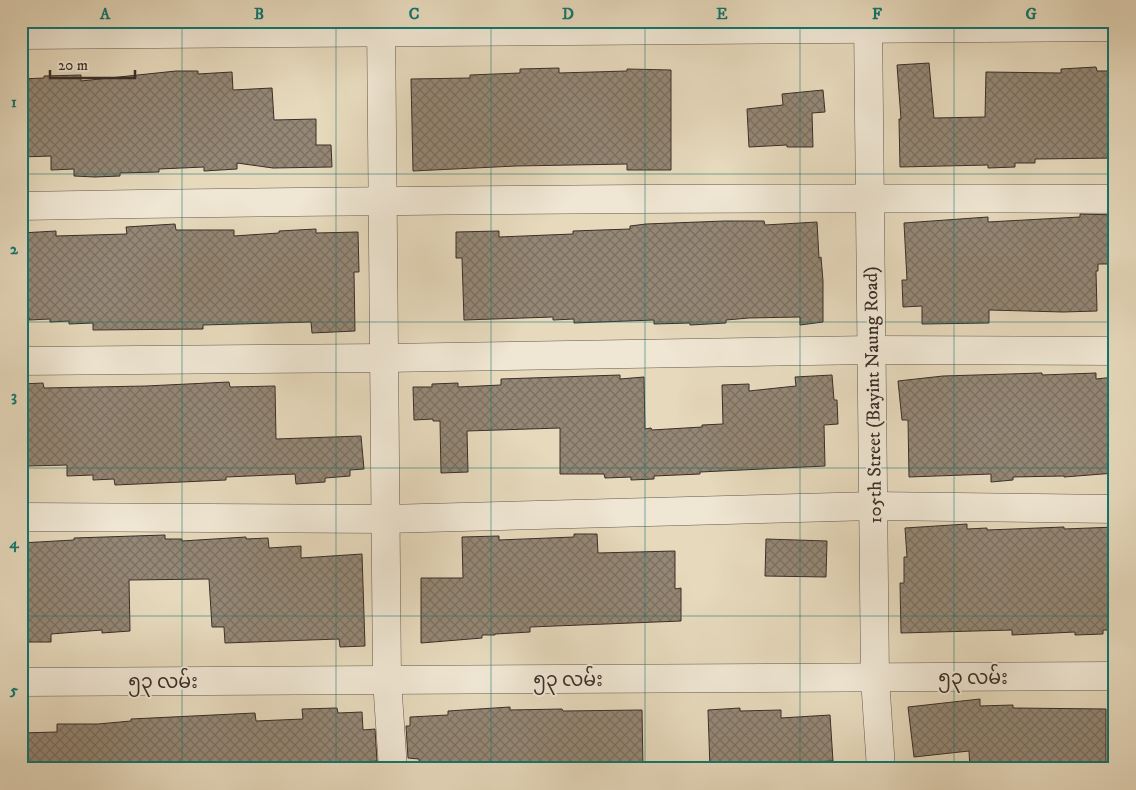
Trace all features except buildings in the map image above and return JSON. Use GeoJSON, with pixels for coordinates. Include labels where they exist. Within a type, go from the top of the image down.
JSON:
{"type":"FeatureCollection","features":[{"type":"Feature","properties":{"kind":"street"},"geometry":{"type":"LineString","coordinates":[[21,35],[381,27],[868,25],[1115,28]]}},
{"type":"Feature","properties":{"kind":"street","name":"105th Street (Bayint Naung Road)"},"geometry":{"type":"LineString","coordinates":[[868,25],[875,678],[881,769]]}},
{"type":"Feature","properties":{"kind":"street"},"geometry":{"type":"LineString","coordinates":[[381,27],[387,680],[393,769]]}},
{"type":"Feature","properties":{"kind":"street"},"geometry":{"type":"LineString","coordinates":[[21,206],[383,200],[870,198],[1115,200]]}},
{"type":"Feature","properties":{"kind":"street"},"geometry":{"type":"LineString","coordinates":[[21,361],[384,358],[871,350],[1115,351]]}},
{"type":"Feature","properties":{"kind":"street"},"geometry":{"type":"LineString","coordinates":[[21,517],[386,519],[873,506],[1115,509]]}},
{"type":"Feature","properties":{"kind":"street","name":"၅၃ လမ်း"},"geometry":{"type":"LineString","coordinates":[[21,682],[1115,676]]}}]}
